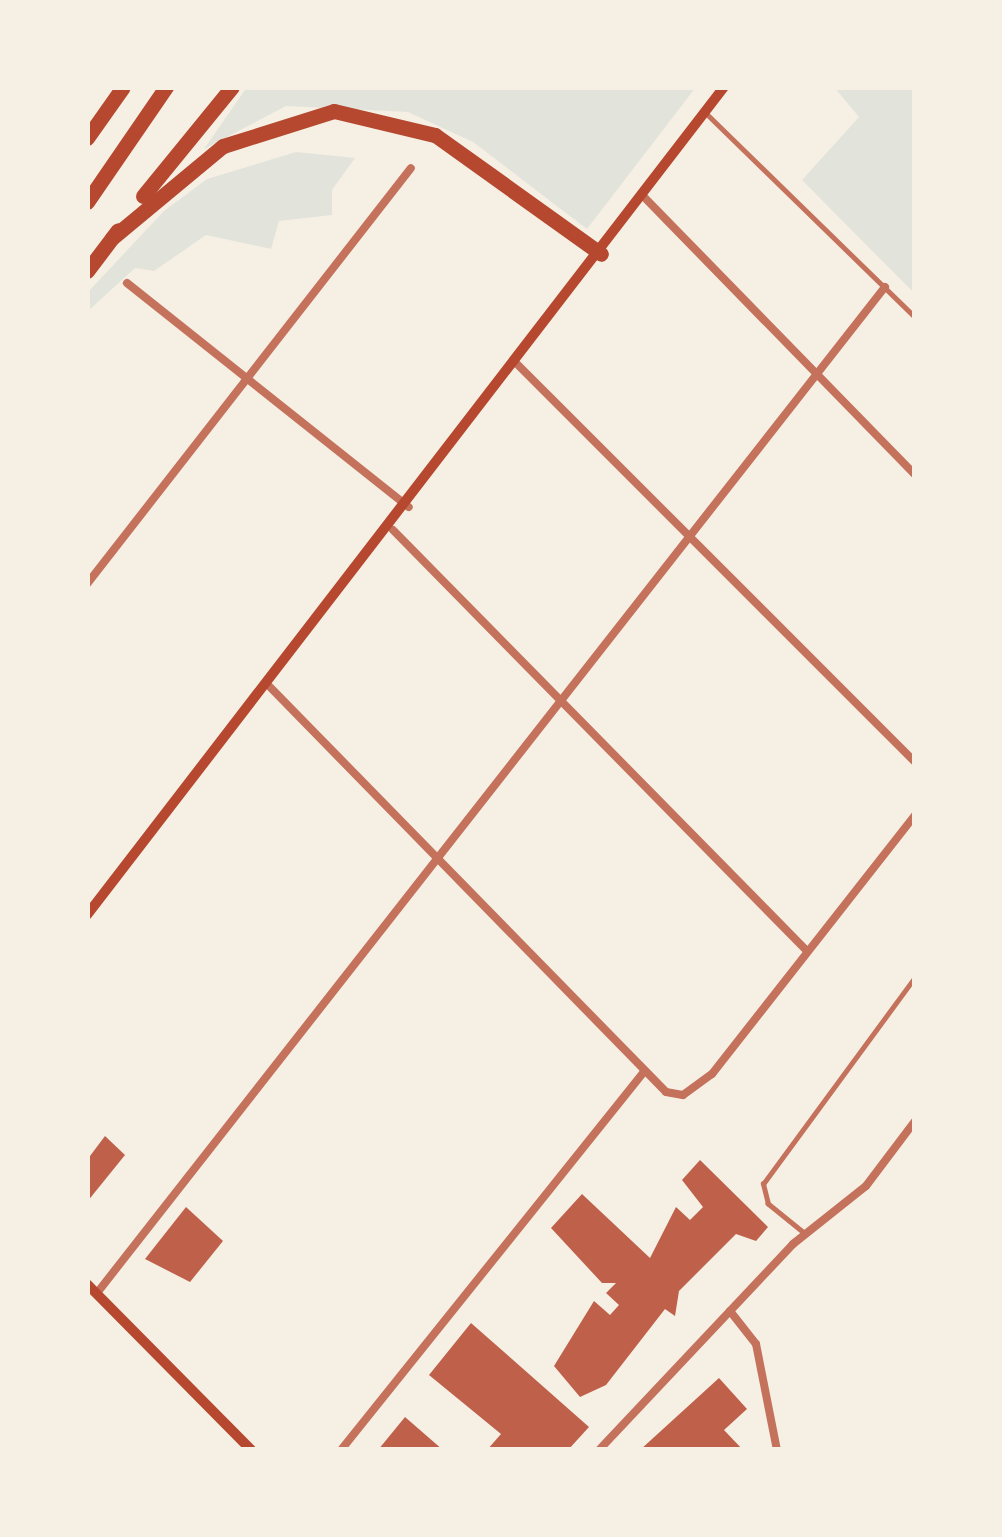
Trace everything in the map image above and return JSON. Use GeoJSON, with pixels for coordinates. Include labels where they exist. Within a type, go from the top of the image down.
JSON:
{"type":"FeatureCollection","features":[{"type":"Feature","properties":{"kind":"highway"},"geometry":{"type":"LineString","coordinates":[[87,134],[111,87]]}},
{"type":"Feature","properties":{"kind":"highway"},"geometry":{"type":"LineString","coordinates":[[87,134],[123,87]]}},
{"type":"Feature","properties":{"kind":"highway"},"geometry":{"type":"LineString","coordinates":[[87,202],[166,87]]}},
{"type":"Feature","properties":{"kind":"highway"},"geometry":{"type":"LineString","coordinates":[[87,271],[232,87]]}},
{"type":"Feature","properties":{"kind":"highway"},"geometry":{"type":"LineString","coordinates":[[112,238],[223,146],[334,111],[435,135],[602,254]]}},
{"type":"Feature","properties":{"kind":"main road"},"geometry":{"type":"LineString","coordinates":[[87,915],[392,530],[724,87]]}},
{"type":"Feature","properties":{"kind":"main road"},"geometry":{"type":"LineString","coordinates":[[87,1283],[251,1450]]}},
{"type":"Feature","properties":{"kind":"street"},"geometry":{"type":"LineString","coordinates":[[87,584],[411,168]]}},
{"type":"Feature","properties":{"kind":"street"},"geometry":{"type":"LineString","coordinates":[[645,198],[915,475]]}},
{"type":"Feature","properties":{"kind":"street"},"geometry":{"type":"LineString","coordinates":[[127,283],[409,507]]}},
{"type":"Feature","properties":{"kind":"street"},"geometry":{"type":"LineString","coordinates":[[97,1294],[560,696],[885,287]]}},
{"type":"Feature","properties":{"kind":"street"},"geometry":{"type":"LineString","coordinates":[[515,362],[915,762]]}},
{"type":"Feature","properties":{"kind":"street"},"geometry":{"type":"LineString","coordinates":[[392,530],[806,949]]}},
{"type":"Feature","properties":{"kind":"street"},"geometry":{"type":"LineString","coordinates":[[270,687],[666,1093],[700,1086],[915,814]]}},
{"type":"Feature","properties":{"kind":"street"},"geometry":{"type":"LineString","coordinates":[[341,1450],[643,1073]]}},
{"type":"Feature","properties":{"kind":"street"},"geometry":{"type":"LineString","coordinates":[[599,1450],[805,1234],[866,1186],[915,1121]]}},
{"type":"Feature","properties":{"kind":"street"},"geometry":{"type":"LineString","coordinates":[[730,1311],[756,1345],[777,1450]]}},
{"type":"Feature","properties":{"kind":"lane"},"geometry":{"type":"LineString","coordinates":[[705,112],[915,317]]}},
{"type":"Feature","properties":{"kind":"lane"},"geometry":{"type":"LineString","coordinates":[[805,1234],[768,1204],[763,1184],[915,977]]}},
{"type":"Feature","properties":{"kind":"shaded area"},"geometry":{"type":"Polygon","coordinates":[[[247,87],[696,87],[587,229],[473,142],[408,112],[286,106],[204,149],[247,87]]]}},
{"type":"Feature","properties":{"kind":"shaded area"},"geometry":{"type":"Polygon","coordinates":[[[834,87],[915,87],[915,294],[802,180],[859,117],[834,87]]]}},
{"type":"Feature","properties":{"kind":"shaded area"},"geometry":{"type":"Polygon","coordinates":[[[296,152],[355,158],[332,190],[332,215],[279,221],[271,249],[206,235],[154,271],[135,268],[87,312],[87,293],[164,211],[207,179],[296,152]]]}},
{"type":"Feature","properties":{"kind":"building"},"geometry":{"type":"Polygon","coordinates":[[[105,1136],[125,1155],[87,1202],[87,1160],[105,1136]]]}},
{"type":"Feature","properties":{"kind":"building"},"geometry":{"type":"Polygon","coordinates":[[[700,1160],[768,1227],[756,1241],[736,1234],[679,1291],[675,1316],[665,1309],[606,1385],[580,1397],[554,1366],[594,1301],[610,1315],[619,1305],[606,1293],[616,1283],[602,1283],[551,1228],[582,1194],[650,1258],[676,1207],[690,1220],[703,1207],[682,1180],[700,1160]]]}},
{"type":"Feature","properties":{"kind":"building"},"geometry":{"type":"Polygon","coordinates":[[[186,1207],[223,1241],[190,1282],[145,1259],[186,1207]]]}},
{"type":"Feature","properties":{"kind":"building"},"geometry":{"type":"Polygon","coordinates":[[[471,1323],[589,1427],[568,1450],[487,1450],[501,1434],[429,1375],[471,1323]]]}},
{"type":"Feature","properties":{"kind":"building"},"geometry":{"type":"Polygon","coordinates":[[[719,1378],[747,1409],[724,1430],[743,1450],[640,1450],[719,1378]]]}},
{"type":"Feature","properties":{"kind":"building"},"geometry":{"type":"Polygon","coordinates":[[[405,1417],[443,1450],[378,1450],[405,1417]]]}}]}
